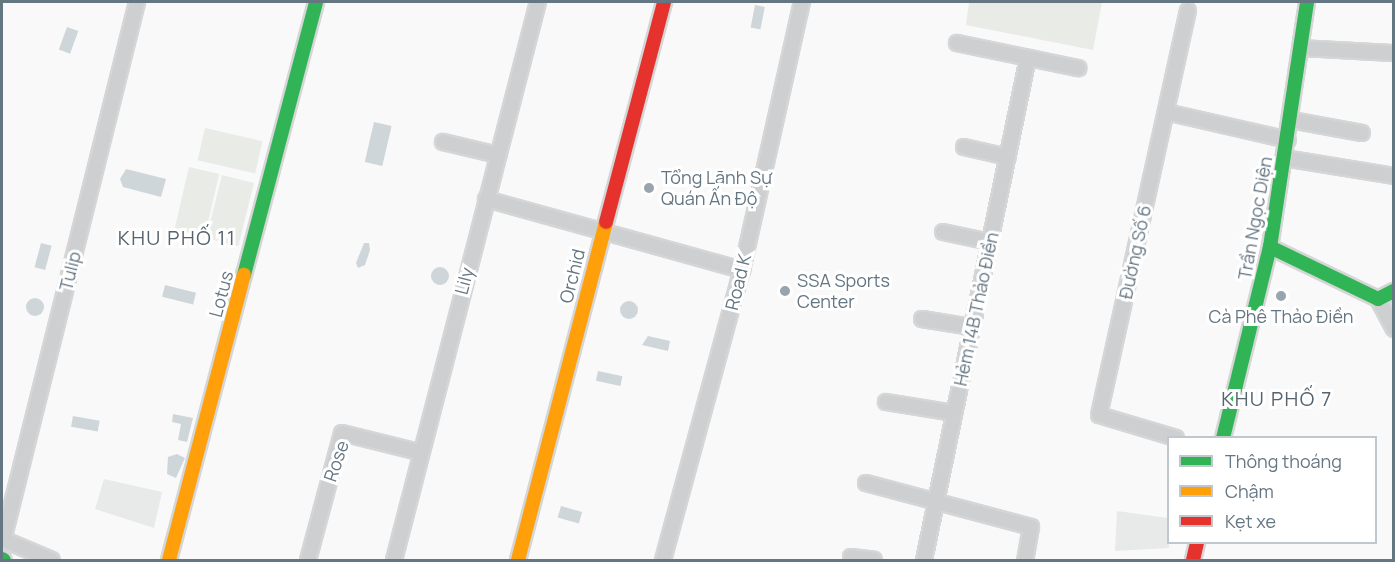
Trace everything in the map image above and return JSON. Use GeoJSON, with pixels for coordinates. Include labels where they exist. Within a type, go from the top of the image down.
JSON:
{"type":"FeatureCollection","features":[{"type":"Feature","properties":{"kind":"street","name":"Tulip"},"geometry":{"type":"LineString","coordinates":[[2,540],[138,2]]}},
{"type":"Feature","properties":{"kind":"street","name":"Lotus"},"geometry":{"type":"LineString","coordinates":[[169,561],[316,2]]}},
{"type":"Feature","properties":{"kind":"street","name":"Lily"},"geometry":{"type":"LineString","coordinates":[[394,561],[419,453],[538,2]]}},
{"type":"Feature","properties":{"kind":"street","name":"Orchid"},"geometry":{"type":"LineString","coordinates":[[518,561],[602,231],[664,2]]}},
{"type":"Feature","properties":{"kind":"street","name":"Road K"},"geometry":{"type":"LineString","coordinates":[[663,561],[742,270],[802,2]]}},
{"type":"Feature","properties":{"kind":"street","name":"Trần Ngọc Diện"},"geometry":{"type":"LineString","coordinates":[[1223,436],[1270,247],[1288,140],[1307,2]]}},
{"type":"Feature","properties":{"kind":"street","name":"Đường Số 6"},"geometry":{"type":"LineString","coordinates":[[1169,436],[1099,415],[1188,11]]}},
{"type":"Feature","properties":{"kind":"street"},"geometry":{"type":"LineString","coordinates":[[957,43],[1078,68]]}},
{"type":"Feature","properties":{"kind":"street"},"geometry":{"type":"LineString","coordinates":[[1301,48],[1394,53]]}},
{"type":"Feature","properties":{"kind":"street","name":"Hẻm 14B Thảo Điền"},"geometry":{"type":"LineString","coordinates":[[924,561],[1028,58]]}},
{"type":"Feature","properties":{"kind":"street"},"geometry":{"type":"LineString","coordinates":[[1166,112],[1288,140]]}},
{"type":"Feature","properties":{"kind":"street"},"geometry":{"type":"LineString","coordinates":[[1291,120],[1362,133]]}},
{"type":"Feature","properties":{"kind":"street"},"geometry":{"type":"LineString","coordinates":[[443,142],[498,155]]}},
{"type":"Feature","properties":{"kind":"street"},"geometry":{"type":"LineString","coordinates":[[964,147],[1008,157]]}},
{"type":"Feature","properties":{"kind":"street"},"geometry":{"type":"LineString","coordinates":[[1284,158],[1394,176]]}},
{"type":"Feature","properties":{"kind":"street"},"geometry":{"type":"LineString","coordinates":[[486,199],[742,270]]}},
{"type":"Feature","properties":{"kind":"street"},"geometry":{"type":"LineString","coordinates":[[943,232],[990,242]]}},
{"type":"Feature","properties":{"kind":"street"},"geometry":{"type":"LineString","coordinates":[[1270,247],[1378,299],[1394,329]]}},
{"type":"Feature","properties":{"kind":"street"},"geometry":{"type":"LineString","coordinates":[[1378,299],[1394,291]]}},
{"type":"Feature","properties":{"kind":"street"},"geometry":{"type":"LineString","coordinates":[[922,319],[972,327]]}},
{"type":"Feature","properties":{"kind":"street"},"geometry":{"type":"LineString","coordinates":[[886,402],[954,412]]}},
{"type":"Feature","properties":{"kind":"street","name":"Rose"},"geometry":{"type":"LineString","coordinates":[[308,561],[342,433],[419,453]]}},
{"type":"Feature","properties":{"kind":"street"},"geometry":{"type":"LineString","coordinates":[[866,483],[1031,527],[1025,561]]}},
{"type":"Feature","properties":{"kind":"street"},"geometry":{"type":"LineString","coordinates":[[2,540],[52,561]]}},
{"type":"Feature","properties":{"kind":"street"},"geometry":{"type":"LineString","coordinates":[[1193,561],[1197,544]]}},
{"type":"Feature","properties":{"kind":"street"},"geometry":{"type":"LineString","coordinates":[[851,557],[874,561]]}},
{"type":"Feature","properties":{"kind":"shaded area"},"geometry":{"type":"Polygon","coordinates":[[[969,2],[1102,2],[1093,50],[966,25],[969,2]]]}},
{"type":"Feature","properties":{"kind":"shaded area"},"geometry":{"type":"Polygon","coordinates":[[[755,5],[765,7],[760,29],[751,28],[755,5]]]}},
{"type":"Feature","properties":{"kind":"shaded area"},"geometry":{"type":"Polygon","coordinates":[[[67,27],[78,31],[70,54],[59,50],[67,27]]]}},
{"type":"Feature","properties":{"kind":"shaded area"},"geometry":{"type":"Polygon","coordinates":[[[374,122],[392,126],[382,166],[365,162],[374,122]]]}},
{"type":"Feature","properties":{"kind":"shaded area"},"geometry":{"type":"Polygon","coordinates":[[[205,128],[262,141],[255,173],[198,160],[205,128]]]}},
{"type":"Feature","properties":{"kind":"shaded area"},"geometry":{"type":"Polygon","coordinates":[[[189,167],[219,174],[205,236],[175,229],[189,167]]]}},
{"type":"Feature","properties":{"kind":"shaded area"},"geometry":{"type":"Polygon","coordinates":[[[126,169],[166,179],[161,197],[123,187],[120,179],[126,169]]]}},
{"type":"Feature","properties":{"kind":"shaded area"},"geometry":{"type":"Polygon","coordinates":[[[222,175],[254,183],[238,246],[206,238],[222,175]]]}},
{"type":"Feature","properties":{"kind":"shaded area"},"geometry":{"type":"Polygon","coordinates":[[[41,243],[52,246],[45,270],[35,267],[41,243]]]}},
{"type":"Feature","properties":{"kind":"shaded area"},"geometry":{"type":"Polygon","coordinates":[[[364,243],[369,243],[370,250],[365,265],[358,268],[356,263],[364,243]]]}},
{"type":"Feature","properties":{"kind":"shaded area"},"geometry":{"type":"Polygon","coordinates":[[[440,267],[446,270],[449,276],[446,282],[440,285],[434,282],[431,276],[434,270],[440,267]]]}},
{"type":"Feature","properties":{"kind":"shaded area"},"geometry":{"type":"Polygon","coordinates":[[[165,285],[196,293],[193,304],[162,297],[165,285]]]}},
{"type":"Feature","properties":{"kind":"shaded area"},"geometry":{"type":"Polygon","coordinates":[[[35,298],[41,301],[44,307],[41,313],[35,316],[29,313],[26,307],[29,301],[35,298]]]}},
{"type":"Feature","properties":{"kind":"shaded area"},"geometry":{"type":"Polygon","coordinates":[[[629,301],[635,304],[638,310],[635,316],[629,319],[623,316],[620,310],[623,304],[629,301]]]}},
{"type":"Feature","properties":{"kind":"shaded area"},"geometry":{"type":"Polygon","coordinates":[[[648,336],[670,341],[668,351],[642,345],[648,336]]]}},
{"type":"Feature","properties":{"kind":"shaded area"},"geometry":{"type":"Polygon","coordinates":[[[598,371],[622,376],[620,386],[596,381],[598,371]]]}},
{"type":"Feature","properties":{"kind":"shaded area"},"geometry":{"type":"Polygon","coordinates":[[[173,414],[193,418],[187,442],[178,440],[181,424],[172,422],[173,414]]]}},
{"type":"Feature","properties":{"kind":"shaded area"},"geometry":{"type":"Polygon","coordinates":[[[73,416],[100,421],[98,432],[71,427],[73,416]]]}},
{"type":"Feature","properties":{"kind":"shaded area"},"geometry":{"type":"Polygon","coordinates":[[[177,454],[185,458],[176,478],[167,474],[168,457],[177,454]]]}},
{"type":"Feature","properties":{"kind":"shaded area"},"geometry":{"type":"Polygon","coordinates":[[[104,479],[162,492],[154,528],[95,509],[104,479]]]}},
{"type":"Feature","properties":{"kind":"shaded area"},"geometry":{"type":"Polygon","coordinates":[[[561,506],[582,512],[579,524],[558,518],[561,506]]]}},
{"type":"Feature","properties":{"kind":"shaded area"},"geometry":{"type":"Polygon","coordinates":[[[1117,511],[1167,518],[1169,548],[1115,551],[1117,511]]]}},
{"type":"Feature","properties":{"kind":"traffic: fast"},"geometry":{"type":"LineString","coordinates":[[244,275],[316,2]]}},
{"type":"Feature","properties":{"kind":"traffic: fast"},"geometry":{"type":"LineString","coordinates":[[1223,436],[1270,247],[1307,2]]}},
{"type":"Feature","properties":{"kind":"traffic: fast"},"geometry":{"type":"LineString","coordinates":[[1270,247],[1378,299],[1394,291]]}},
{"type":"Feature","properties":{"kind":"traffic: slow"},"geometry":{"type":"LineString","coordinates":[[518,560],[606,222]]}},
{"type":"Feature","properties":{"kind":"traffic: slow"},"geometry":{"type":"LineString","coordinates":[[169,560],[244,275]]}},
{"type":"Feature","properties":{"kind":"traffic: jam"},"geometry":{"type":"LineString","coordinates":[[606,222],[664,2]]}},
{"type":"Feature","properties":{"kind":"traffic: jam"},"geometry":{"type":"LineString","coordinates":[[1193,560],[1197,544]]}},
{"type":"Feature","properties":{"kind":"place","name":"Tổng Lãnh Sự Quán Ấn Độ"},"geometry":{"type":"Point","coordinates":[649,188]}},
{"type":"Feature","properties":{"kind":"place","name":"SSA Sports Center"},"geometry":{"type":"Point","coordinates":[785,291]}},
{"type":"Feature","properties":{"kind":"place","name":"Cà Phê Thảo Điền"},"geometry":{"type":"Point","coordinates":[1281,296]}},
{"type":"Feature","properties":{"kind":"district","name":"KHU PHỐ 11"},"geometry":{"type":"Point","coordinates":[177,237]}},
{"type":"Feature","properties":{"kind":"district","name":"KHU PHỐ 7"},"geometry":{"type":"Point","coordinates":[1277,398]}}]}
